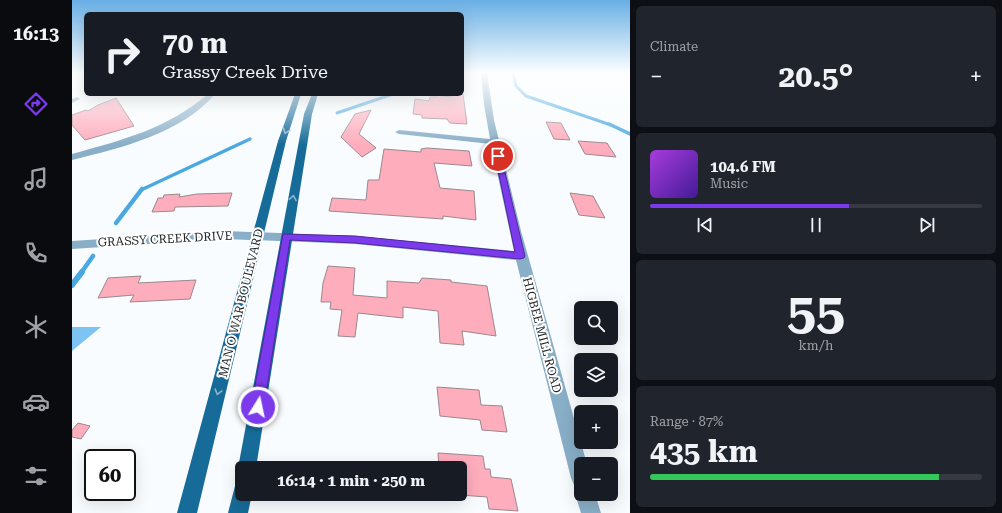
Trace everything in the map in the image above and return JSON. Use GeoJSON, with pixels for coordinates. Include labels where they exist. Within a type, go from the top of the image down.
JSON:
{"type":"FeatureCollection","features":[{"type":"Feature","properties":{"kind":"main road","name":"MAN O WAR BOULEVARD"},"geometry":{"type":"LineString","coordinates":[[187,513],[282,141],[297,97]]}},
{"type":"Feature","properties":{"kind":"main road"},"geometry":{"type":"LineString","coordinates":[[248,461],[308,114],[314,97]]}},
{"type":"Feature","properties":{"kind":"main road"},"geometry":{"type":"LineString","coordinates":[[238,513],[241,501]]}},
{"type":"Feature","properties":{"kind":"street"},"geometry":{"type":"LineString","coordinates":[[72,157],[155,132],[182,119],[208,97]]}},
{"type":"Feature","properties":{"kind":"street","name":"HIGBEE MILL ROAD"},"geometry":{"type":"LineString","coordinates":[[486,97],[520,256],[575,457]]}},
{"type":"Feature","properties":{"kind":"street"},"geometry":{"type":"LineString","coordinates":[[399,132],[495,142]]}},
{"type":"Feature","properties":{"kind":"street","name":"GRASSY CREEK DRIVE"},"geometry":{"type":"LineString","coordinates":[[72,245],[187,237],[258,236],[355,240],[520,256]]}},
{"type":"Feature","properties":{"kind":"street"},"geometry":{"type":"LineString","coordinates":[[588,501],[591,513]]}},
{"type":"Feature","properties":{"kind":"shaded area"},"geometry":{"type":"Polygon","coordinates":[[[72,327],[101,327],[72,351],[72,327]]]}},
{"type":"Feature","properties":{"kind":"building"},"geometry":{"type":"Polygon","coordinates":[[[430,97],[463,97],[467,124],[450,123],[447,119],[422,118],[422,115],[413,114],[415,99],[429,101],[430,97]]]}},
{"type":"Feature","properties":{"kind":"building"},"geometry":{"type":"Polygon","coordinates":[[[116,98],[134,126],[85,140],[72,125],[72,115],[86,110],[88,111],[98,105],[116,98]]]}},
{"type":"Feature","properties":{"kind":"building"},"geometry":{"type":"Polygon","coordinates":[[[371,110],[359,134],[376,148],[362,157],[341,137],[355,114],[371,110]]]}},
{"type":"Feature","properties":{"kind":"building"},"geometry":{"type":"Polygon","coordinates":[[[546,122],[561,123],[570,140],[554,139],[546,122]]]}},
{"type":"Feature","properties":{"kind":"building"},"geometry":{"type":"Polygon","coordinates":[[[578,141],[607,143],[616,157],[585,154],[578,141]]]}},
{"type":"Feature","properties":{"kind":"building"},"geometry":{"type":"Polygon","coordinates":[[[427,148],[469,151],[472,166],[434,163],[440,188],[474,191],[476,220],[443,216],[443,219],[329,211],[332,198],[366,200],[368,180],[379,180],[384,149],[421,152],[421,149],[427,148]]]}},
{"type":"Feature","properties":{"kind":"building"},"geometry":{"type":"Polygon","coordinates":[[[232,193],[228,206],[175,207],[174,211],[152,212],[158,198],[163,198],[164,195],[180,194],[179,197],[197,194],[232,193]]]}},
{"type":"Feature","properties":{"kind":"building"},"geometry":{"type":"Polygon","coordinates":[[[570,193],[593,196],[605,218],[579,215],[570,193]]]}},
{"type":"Feature","properties":{"kind":"building"},"geometry":{"type":"Polygon","coordinates":[[[328,266],[355,268],[353,295],[387,298],[387,281],[419,283],[422,278],[451,280],[451,282],[487,286],[496,336],[462,331],[464,345],[440,343],[438,311],[403,307],[403,318],[358,313],[355,337],[338,336],[342,310],[330,309],[331,302],[321,302],[323,283],[328,266]]]}},
{"type":"Feature","properties":{"kind":"building"},"geometry":{"type":"Polygon","coordinates":[[[141,276],[138,283],[196,280],[190,299],[130,302],[134,295],[98,298],[108,278],[141,276]]]}},
{"type":"Feature","properties":{"kind":"building"},"geometry":{"type":"Polygon","coordinates":[[[437,387],[479,390],[481,405],[502,406],[507,432],[482,430],[480,420],[440,416],[437,387]]]}},
{"type":"Feature","properties":{"kind":"building"},"geometry":{"type":"Polygon","coordinates":[[[78,423],[90,426],[81,439],[72,437],[72,430],[78,423]]]}},
{"type":"Feature","properties":{"kind":"building"},"geometry":{"type":"Polygon","coordinates":[[[438,453],[483,456],[485,469],[490,469],[491,477],[511,479],[518,511],[489,509],[487,497],[467,496],[467,461],[439,461],[438,453]]]}},
{"type":"Feature","properties":{"kind":"waterway"},"geometry":{"type":"LineString","coordinates":[[337,113],[384,97]]}},
{"type":"Feature","properties":{"kind":"waterway"},"geometry":{"type":"LineString","coordinates":[[529,97],[611,125]]}},
{"type":"Feature","properties":{"kind":"waterway"},"geometry":{"type":"LineString","coordinates":[[609,124],[630,134]]}},
{"type":"Feature","properties":{"kind":"waterway"},"geometry":{"type":"LineString","coordinates":[[141,190],[250,139]]}},
{"type":"Feature","properties":{"kind":"waterway"},"geometry":{"type":"LineString","coordinates":[[116,223],[141,190]]}},
{"type":"Feature","properties":{"kind":"waterway"},"geometry":{"type":"LineString","coordinates":[[81,273],[93,256]]}},
{"type":"Feature","properties":{"kind":"waterway"},"geometry":{"type":"LineString","coordinates":[[72,285],[82,272]]}},
{"type":"Feature","properties":{"kind":"route"},"geometry":{"type":"LineString","coordinates":[[258,407],[286,237],[355,240],[520,256],[498,156]]}}]}
